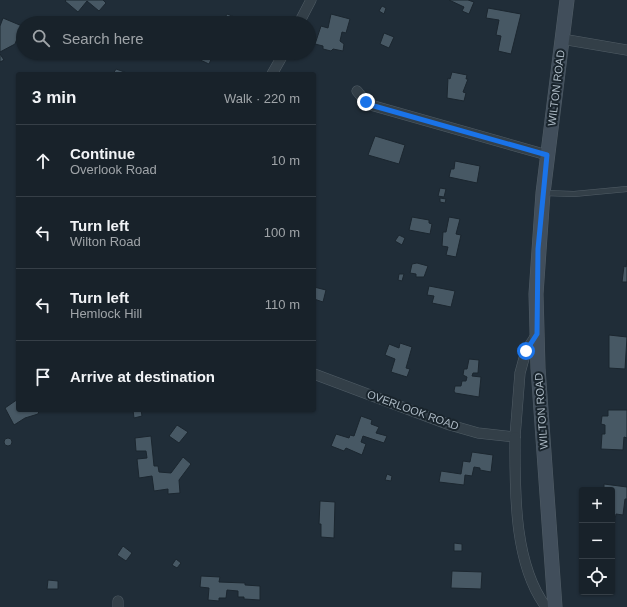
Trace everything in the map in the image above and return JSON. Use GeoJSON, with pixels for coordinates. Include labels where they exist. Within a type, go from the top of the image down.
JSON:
{"type":"FeatureCollection","features":[{"type":"Feature","properties":{"kind":"main road","name":"WILTON ROAD"},"geometry":{"type":"LineString","coordinates":[[555,607],[537,334],[537,270],[547,155],[567,0]]}},
{"type":"Feature","properties":{"kind":"street"},"geometry":{"type":"LineString","coordinates":[[303,16],[311,0]]}},
{"type":"Feature","properties":{"kind":"street"},"geometry":{"type":"LineString","coordinates":[[562,39],[627,50]]}},
{"type":"Feature","properties":{"kind":"street"},"geometry":{"type":"LineString","coordinates":[[273,72],[280,60]]}},
{"type":"Feature","properties":{"kind":"street"},"geometry":{"type":"LineString","coordinates":[[357,91],[366,102],[374,106],[547,155]]}},
{"type":"Feature","properties":{"kind":"street"},"geometry":{"type":"LineString","coordinates":[[537,334],[526,351],[520,373],[515,437],[514,494],[518,522],[530,576],[541,600],[546,607]]}},
{"type":"Feature","properties":{"kind":"street","name":"OVERLOOK ROAD"},"geometry":{"type":"LineString","coordinates":[[316,375],[450,425],[478,433],[515,437]]}},
{"type":"Feature","properties":{"kind":"lane"},"geometry":{"type":"LineString","coordinates":[[543,193],[574,194],[627,190]]}},
{"type":"Feature","properties":{"kind":"building"},"geometry":{"type":"Polygon","coordinates":[[[103,0],[106,3],[99,11],[87,1],[78,12],[65,1],[103,0]]]}},
{"type":"Feature","properties":{"kind":"building"},"geometry":{"type":"Polygon","coordinates":[[[449,0],[468,0],[474,2],[469,14],[462,11],[464,7],[449,0]]]}},
{"type":"Feature","properties":{"kind":"building"},"geometry":{"type":"Polygon","coordinates":[[[382,6],[386,8],[384,14],[379,11],[382,6]]]}},
{"type":"Feature","properties":{"kind":"building"},"geometry":{"type":"Polygon","coordinates":[[[488,8],[521,14],[511,54],[498,51],[501,36],[496,35],[499,20],[486,18],[488,8]]]}},
{"type":"Feature","properties":{"kind":"building"},"geometry":{"type":"Polygon","coordinates":[[[331,14],[350,19],[346,33],[342,32],[340,41],[344,44],[343,51],[323,49],[323,46],[316,44],[321,26],[328,28],[331,14]]]}},
{"type":"Feature","properties":{"kind":"building"},"geometry":{"type":"Polygon","coordinates":[[[3,18],[16,23],[15,44],[0,52],[0,26],[3,18]]]}},
{"type":"Feature","properties":{"kind":"building"},"geometry":{"type":"Polygon","coordinates":[[[384,33],[394,37],[389,48],[380,44],[384,33]]]}},
{"type":"Feature","properties":{"kind":"building"},"geometry":{"type":"Polygon","coordinates":[[[0,54],[4,60],[0,62],[0,54]]]}},
{"type":"Feature","properties":{"kind":"building"},"geometry":{"type":"Polygon","coordinates":[[[200,60],[211,60],[209,64],[200,60]]]}},
{"type":"Feature","properties":{"kind":"building"},"geometry":{"type":"Polygon","coordinates":[[[116,69],[124,72],[114,72],[116,69]]]}},
{"type":"Feature","properties":{"kind":"building"},"geometry":{"type":"Polygon","coordinates":[[[452,72],[467,75],[466,79],[468,79],[463,92],[466,93],[464,101],[447,98],[448,78],[450,79],[452,72]]]}},
{"type":"Feature","properties":{"kind":"building"},"geometry":{"type":"Polygon","coordinates":[[[375,136],[405,145],[399,164],[368,155],[375,136]]]}},
{"type":"Feature","properties":{"kind":"building"},"geometry":{"type":"Polygon","coordinates":[[[455,161],[480,166],[477,183],[449,177],[451,169],[454,169],[455,161]]]}},
{"type":"Feature","properties":{"kind":"building"},"geometry":{"type":"Polygon","coordinates":[[[440,188],[446,189],[444,197],[438,196],[440,188]]]}},
{"type":"Feature","properties":{"kind":"building"},"geometry":{"type":"Polygon","coordinates":[[[440,198],[446,199],[445,203],[440,202],[440,198]]]}},
{"type":"Feature","properties":{"kind":"building"},"geometry":{"type":"Polygon","coordinates":[[[412,217],[429,220],[429,223],[432,224],[430,234],[409,230],[412,217]]]}},
{"type":"Feature","properties":{"kind":"building"},"geometry":{"type":"Polygon","coordinates":[[[449,217],[460,219],[456,234],[461,235],[456,257],[446,255],[448,247],[442,246],[443,232],[446,232],[449,217]]]}},
{"type":"Feature","properties":{"kind":"building"},"geometry":{"type":"Polygon","coordinates":[[[399,235],[405,238],[402,245],[395,241],[399,235]]]}},
{"type":"Feature","properties":{"kind":"building"},"geometry":{"type":"Polygon","coordinates":[[[627,260],[627,282],[622,282],[624,266],[626,267],[627,260]]]}},
{"type":"Feature","properties":{"kind":"building"},"geometry":{"type":"Polygon","coordinates":[[[417,263],[428,266],[424,277],[416,277],[416,274],[410,273],[412,264],[417,263]]]}},
{"type":"Feature","properties":{"kind":"building"},"geometry":{"type":"Polygon","coordinates":[[[399,274],[404,274],[402,281],[398,280],[399,274]]]}},
{"type":"Feature","properties":{"kind":"building"},"geometry":{"type":"Polygon","coordinates":[[[429,286],[455,291],[451,307],[432,303],[434,296],[427,295],[429,286]]]}},
{"type":"Feature","properties":{"kind":"building"},"geometry":{"type":"Polygon","coordinates":[[[316,288],[326,290],[323,302],[316,300],[316,288]]]}},
{"type":"Feature","properties":{"kind":"building"},"geometry":{"type":"Polygon","coordinates":[[[609,335],[627,337],[625,369],[609,368],[609,335]]]}},
{"type":"Feature","properties":{"kind":"building"},"geometry":{"type":"Polygon","coordinates":[[[400,343],[412,347],[406,368],[410,369],[407,377],[391,372],[395,359],[385,355],[389,344],[399,348],[400,343]]]}},
{"type":"Feature","properties":{"kind":"building"},"geometry":{"type":"Polygon","coordinates":[[[469,359],[479,360],[478,373],[473,373],[472,376],[481,377],[479,397],[455,393],[454,391],[455,386],[461,386],[462,381],[466,381],[467,377],[463,375],[464,369],[467,369],[469,359]]]}},
{"type":"Feature","properties":{"kind":"building"},"geometry":{"type":"Polygon","coordinates":[[[16,400],[16,412],[39,412],[38,414],[25,418],[14,425],[5,408],[16,400]]]}},
{"type":"Feature","properties":{"kind":"building"},"geometry":{"type":"Polygon","coordinates":[[[608,410],[627,410],[627,438],[624,437],[623,450],[601,449],[602,434],[605,434],[605,425],[601,424],[602,416],[608,416],[608,410]]]}},
{"type":"Feature","properties":{"kind":"building"},"geometry":{"type":"Polygon","coordinates":[[[133,412],[141,412],[142,416],[134,418],[133,412]]]}},
{"type":"Feature","properties":{"kind":"building"},"geometry":{"type":"Polygon","coordinates":[[[361,416],[372,420],[371,424],[379,427],[376,433],[387,436],[384,443],[363,436],[361,442],[366,444],[362,455],[346,448],[344,451],[331,446],[336,434],[349,438],[350,435],[354,436],[361,416]]]}},
{"type":"Feature","properties":{"kind":"building"},"geometry":{"type":"Polygon","coordinates":[[[177,425],[188,432],[179,443],[169,436],[177,425]]]}},
{"type":"Feature","properties":{"kind":"building"},"geometry":{"type":"Polygon","coordinates":[[[151,436],[154,466],[158,466],[159,472],[171,473],[183,457],[191,464],[179,480],[180,493],[168,494],[168,489],[154,491],[152,476],[139,478],[137,459],[147,458],[146,451],[136,451],[135,438],[151,436]]]}},
{"type":"Feature","properties":{"kind":"building"},"geometry":{"type":"Polygon","coordinates":[[[8,438],[11,439],[11,445],[8,446],[5,445],[4,442],[5,439],[8,438]]]}},
{"type":"Feature","properties":{"kind":"building"},"geometry":{"type":"Polygon","coordinates":[[[472,452],[493,455],[491,472],[474,467],[472,476],[465,475],[464,485],[439,482],[441,471],[461,474],[463,461],[470,462],[472,452]]]}},
{"type":"Feature","properties":{"kind":"building"},"geometry":{"type":"Polygon","coordinates":[[[387,474],[392,476],[391,481],[385,480],[387,474]]]}},
{"type":"Feature","properties":{"kind":"building"},"geometry":{"type":"Polygon","coordinates":[[[604,484],[627,487],[627,499],[625,499],[623,515],[616,514],[615,520],[615,487],[604,487],[604,484]]]}},
{"type":"Feature","properties":{"kind":"building"},"geometry":{"type":"Polygon","coordinates":[[[320,501],[335,502],[334,538],[321,537],[321,524],[319,524],[320,501]]]}},
{"type":"Feature","properties":{"kind":"building"},"geometry":{"type":"Polygon","coordinates":[[[454,543],[462,544],[462,551],[454,551],[454,543]]]}},
{"type":"Feature","properties":{"kind":"building"},"geometry":{"type":"Polygon","coordinates":[[[123,546],[132,553],[126,561],[117,555],[123,546]]]}},
{"type":"Feature","properties":{"kind":"building"},"geometry":{"type":"Polygon","coordinates":[[[176,559],[181,563],[177,568],[172,565],[176,559]]]}},
{"type":"Feature","properties":{"kind":"building"},"geometry":{"type":"Polygon","coordinates":[[[452,571],[482,572],[481,589],[451,588],[452,571]]]}},
{"type":"Feature","properties":{"kind":"building"},"geometry":{"type":"Polygon","coordinates":[[[201,576],[220,577],[219,582],[245,583],[245,585],[260,586],[260,600],[244,599],[244,597],[238,597],[238,591],[227,590],[226,598],[219,598],[219,601],[208,600],[209,588],[200,587],[201,576]]]}},
{"type":"Feature","properties":{"kind":"building"},"geometry":{"type":"Polygon","coordinates":[[[48,580],[58,581],[58,589],[47,589],[48,580]]]}},
{"type":"Feature","properties":{"kind":"route"},"geometry":{"type":"LineString","coordinates":[[366,102],[374,106],[547,155],[538,249],[536,294],[537,334],[526,351]]}}]}
